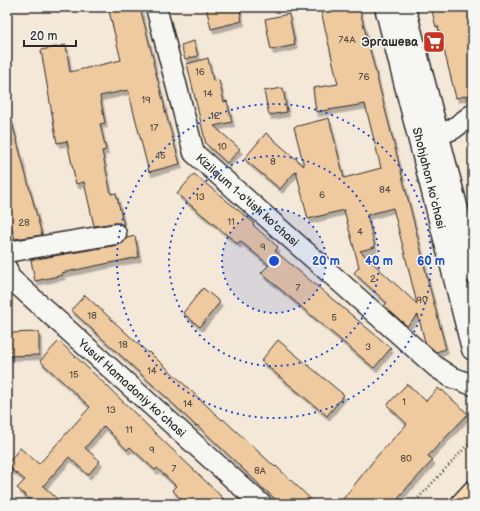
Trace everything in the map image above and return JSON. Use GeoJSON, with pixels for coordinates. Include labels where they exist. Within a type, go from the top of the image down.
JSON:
{"type":"FeatureCollection","features":[{"type":"Feature","properties":{"kind":"main road","name":"Shohjahon koʻchasi"},"geometry":{"type":"LineString","coordinates":[[386,7],[473,271]]}},
{"type":"Feature","properties":{"kind":"main road","name":"Shohjahon koʻchasi"},"geometry":{"type":"LineString","coordinates":[[404,7],[429,138],[473,349]]}},
{"type":"Feature","properties":{"kind":"main road"},"geometry":{"type":"LineString","coordinates":[[462,504],[473,492]]}},
{"type":"Feature","properties":{"kind":"street","name":"Kizilqum 1-o'tish ko'chasi"},"geometry":{"type":"LineString","coordinates":[[156,7],[194,153],[436,367],[451,377],[473,385]]}},
{"type":"Feature","properties":{"kind":"street"},"geometry":{"type":"LineString","coordinates":[[429,138],[453,129],[473,114]]}},
{"type":"Feature","properties":{"kind":"street"},"geometry":{"type":"LineString","coordinates":[[7,252],[116,234]]}},
{"type":"Feature","properties":{"kind":"street","name":"Yusuf Hamadoniy koʻchasi"},"geometry":{"type":"LineString","coordinates":[[8,276],[261,504]]}},
{"type":"Feature","properties":{"kind":"path"},"geometry":{"type":"LineString","coordinates":[[413,504],[473,439]]}},
{"type":"Feature","properties":{"kind":"building"},"geometry":{"type":"Polygon","coordinates":[[[108,7],[140,7],[165,108],[164,107],[180,164],[149,172],[128,90],[100,96],[105,123],[100,124],[106,150],[102,151],[111,194],[116,193],[124,226],[120,223],[115,223],[94,226],[84,182],[76,184],[67,141],[57,143],[41,50],[66,45],[70,72],[121,60],[108,7]]]}},
{"type":"Feature","properties":{"kind":"building"},"geometry":{"type":"Polygon","coordinates":[[[206,7],[239,7],[242,21],[211,29],[206,7]]]}},
{"type":"Feature","properties":{"kind":"building"},"geometry":{"type":"Polygon","coordinates":[[[320,7],[359,7],[446,349],[436,352],[425,342],[418,315],[407,326],[384,306],[387,303],[354,273],[359,267],[344,210],[308,219],[296,171],[280,189],[244,159],[266,133],[304,166],[294,127],[329,118],[344,178],[381,168],[365,104],[316,112],[313,88],[338,84],[320,7]],[[393,208],[367,215],[375,247],[360,251],[417,304],[393,208]]]}},
{"type":"Feature","properties":{"kind":"building"},"geometry":{"type":"Polygon","coordinates":[[[431,7],[473,7],[473,94],[456,98],[438,26],[436,27],[431,7]]]}},
{"type":"Feature","properties":{"kind":"building"},"geometry":{"type":"Polygon","coordinates":[[[289,14],[295,45],[271,50],[265,19],[289,14]]]}},
{"type":"Feature","properties":{"kind":"building"},"geometry":{"type":"Polygon","coordinates":[[[194,41],[198,56],[185,59],[181,45],[194,41]]]}},
{"type":"Feature","properties":{"kind":"building"},"geometry":{"type":"Polygon","coordinates":[[[208,58],[213,81],[219,80],[224,102],[227,101],[232,122],[214,126],[240,149],[227,163],[206,144],[187,64],[208,58]]]}},
{"type":"Feature","properties":{"kind":"building"},"geometry":{"type":"Polygon","coordinates":[[[283,88],[287,112],[269,115],[264,91],[283,88]]]}},
{"type":"Feature","properties":{"kind":"building"},"geometry":{"type":"Polygon","coordinates":[[[11,119],[42,235],[15,239],[7,211],[7,120],[11,119]]]}},
{"type":"Feature","properties":{"kind":"building"},"geometry":{"type":"Polygon","coordinates":[[[194,174],[254,223],[253,225],[278,247],[275,251],[391,348],[374,368],[261,273],[269,265],[240,241],[238,244],[177,194],[194,174]]]}},
{"type":"Feature","properties":{"kind":"building"},"geometry":{"type":"Polygon","coordinates":[[[135,236],[139,257],[61,273],[63,275],[35,281],[31,260],[118,245],[123,243],[127,238],[135,236]]]}},
{"type":"Feature","properties":{"kind":"building"},"geometry":{"type":"Polygon","coordinates":[[[203,288],[220,302],[200,327],[183,313],[203,288]]]}},
{"type":"Feature","properties":{"kind":"building"},"geometry":{"type":"Polygon","coordinates":[[[85,295],[222,420],[223,419],[275,467],[276,466],[316,504],[281,504],[265,490],[197,425],[196,426],[71,310],[85,295]]]}},
{"type":"Feature","properties":{"kind":"building"},"geometry":{"type":"Polygon","coordinates":[[[39,332],[39,355],[7,356],[7,333],[39,332]]]}},
{"type":"Feature","properties":{"kind":"building"},"geometry":{"type":"Polygon","coordinates":[[[278,340],[344,395],[327,416],[261,361],[278,340]]]}},
{"type":"Feature","properties":{"kind":"building"},"geometry":{"type":"Polygon","coordinates":[[[59,341],[229,504],[186,504],[172,490],[176,486],[157,468],[155,470],[130,447],[127,450],[104,426],[85,448],[100,461],[88,475],[69,457],[43,486],[63,504],[35,504],[17,488],[25,480],[7,466],[7,464],[20,448],[39,464],[90,407],[40,361],[59,341]]]}},
{"type":"Feature","properties":{"kind":"building"},"geometry":{"type":"Polygon","coordinates":[[[407,384],[426,401],[438,388],[468,414],[428,456],[433,460],[410,484],[394,504],[339,504],[378,455],[407,424],[387,405],[407,384]]]}},
{"type":"Feature","properties":{"kind":"place","name":"Эргашева"},"geometry":{"type":"Point","coordinates":[434,42]}}]}
